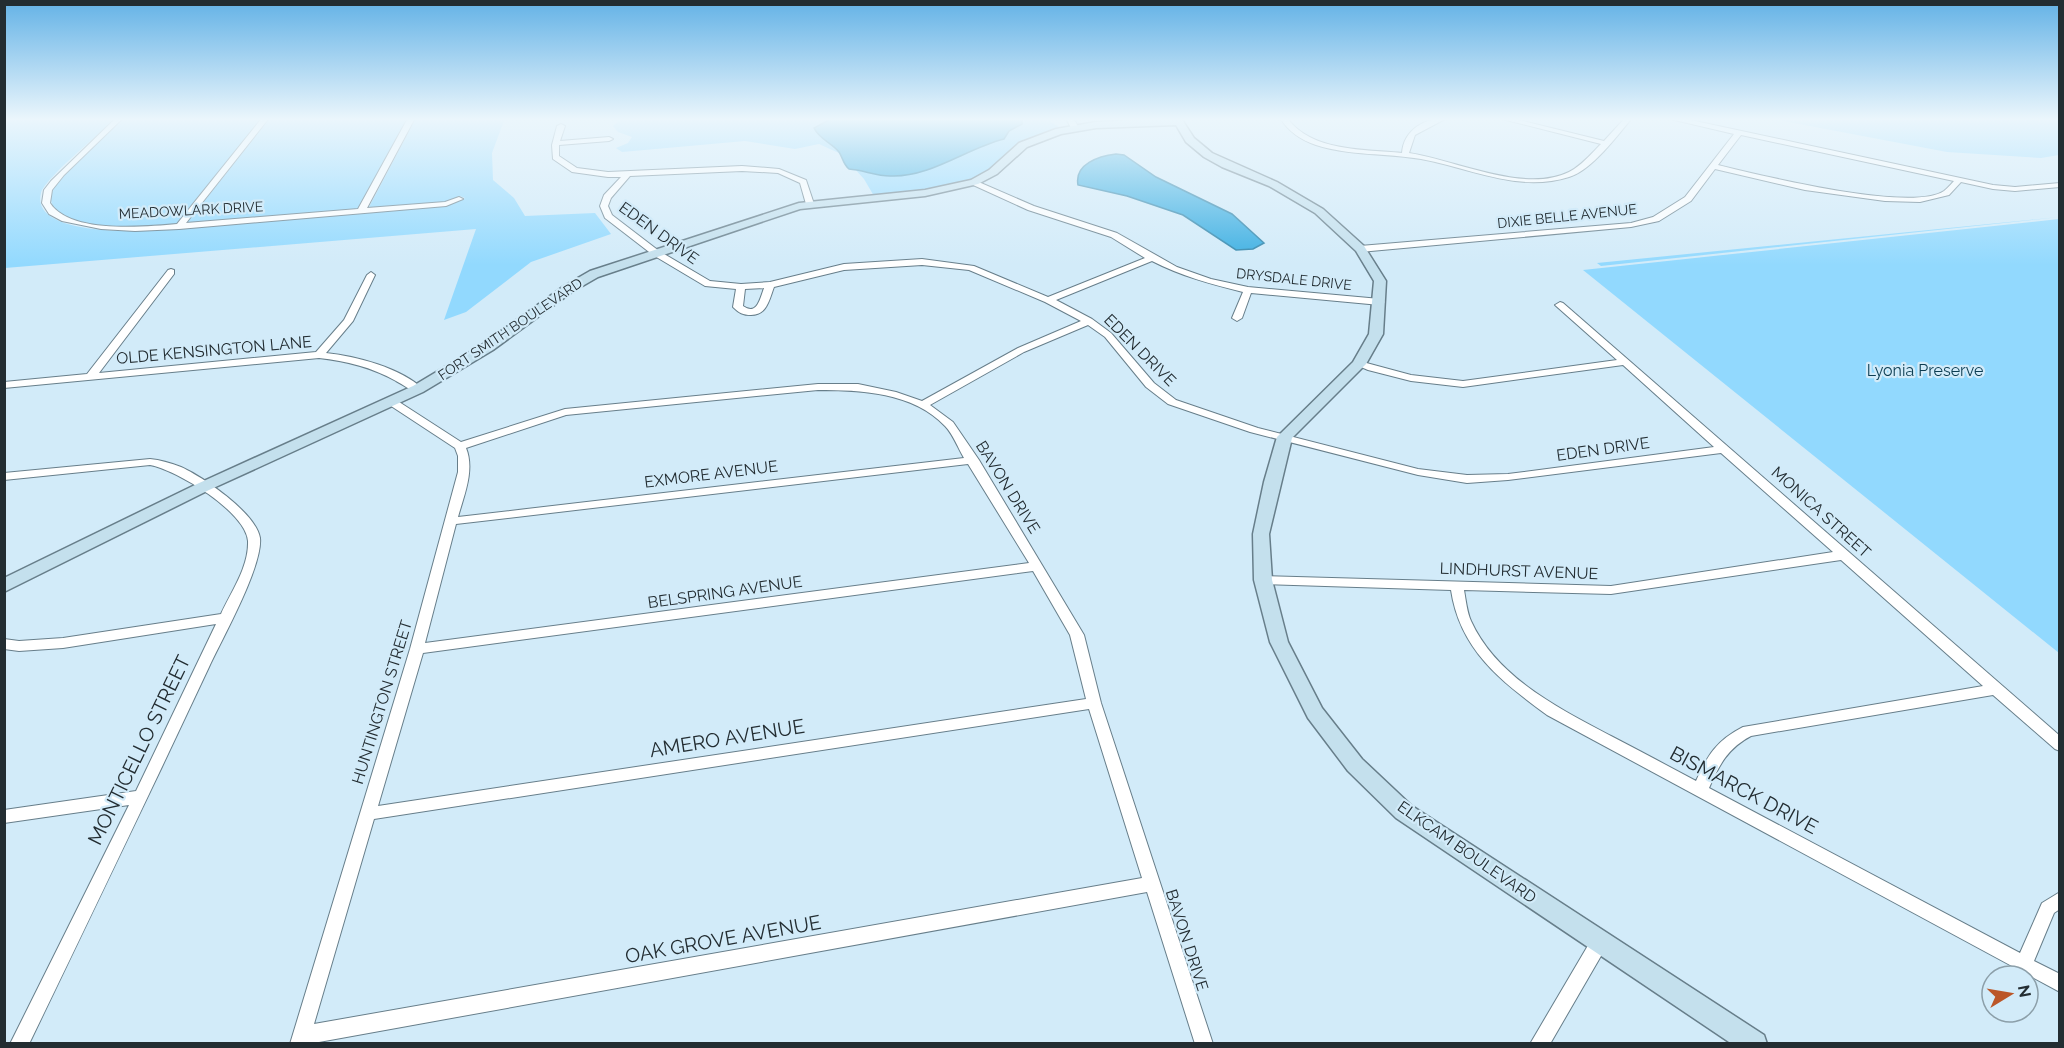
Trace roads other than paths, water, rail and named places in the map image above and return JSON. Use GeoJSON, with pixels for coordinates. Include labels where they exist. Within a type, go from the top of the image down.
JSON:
{"type":"FeatureCollection","features":[{"type":"Feature","properties":{"kind":"street","name":"MEADOWLARK DRIVE"},"geometry":{"type":"LineString","coordinates":[[69,167],[47,191],[50,210],[62,218],[96,228],[179,227],[446,204],[459,199]]}},
{"type":"Feature","properties":{"kind":"street"},"geometry":{"type":"LineString","coordinates":[[179,227],[227,167]]}},
{"type":"Feature","properties":{"kind":"street"},"geometry":{"type":"LineString","coordinates":[[362,211],[386,167]]}},
{"type":"Feature","properties":{"kind":"street"},"geometry":{"type":"LineString","coordinates":[[569,167],[627,175],[734,167],[768,170],[790,175],[801,181],[808,188],[811,196],[810,204]]}},
{"type":"Feature","properties":{"kind":"street","name":"FORT SMITH BOULEVARD"},"geometry":{"type":"LineString","coordinates":[[4,586],[203,488],[363,412],[392,402],[418,389],[489,347],[581,281],[656,253],[810,204],[925,193],[974,182],[993,172],[997,167]]}},
{"type":"Feature","properties":{"kind":"street","name":"ELKCAM BOULEVARD"},"geometry":{"type":"LineString","coordinates":[[1234,167],[1293,195],[1341,229],[1360,249],[1374,268],[1380,281],[1376,334],[1359,364],[1285,437],[1272,482],[1261,534],[1263,580],[1279,642],[1315,713],[1355,765],[1404,812],[1755,1044]]}},
{"type":"Feature","properties":{"kind":"street"},"geometry":{"type":"LineString","coordinates":[[1465,167],[1498,177],[1538,180],[1555,179],[1577,171],[1581,167]]}},
{"type":"Feature","properties":{"kind":"street"},"geometry":{"type":"LineString","coordinates":[[1715,167],[1848,196],[1890,200],[1935,197],[1947,193],[1957,185],[1959,180]]}},
{"type":"Feature","properties":{"kind":"street","name":"DIXIE BELLE AVENUE"},"geometry":{"type":"LineString","coordinates":[[1360,249],[1631,225],[1656,219],[1680,207],[1715,167]]}},
{"type":"Feature","properties":{"kind":"street"},"geometry":{"type":"LineString","coordinates":[[1898,167],[2015,189],[2060,185]]}},
{"type":"Feature","properties":{"kind":"street","name":"EDEN DRIVE"},"geometry":{"type":"LineString","coordinates":[[627,175],[607,197],[604,206],[608,216],[656,253],[708,284],[741,287],[770,285],[844,267],[922,262],[971,268],[1048,300],[1089,321],[1108,335],[1150,385],[1172,402],[1254,430],[1418,472],[1467,479],[1508,477],[1724,448]]}},
{"type":"Feature","properties":{"kind":"street","name":"DRYSDALE DRIVE"},"geometry":{"type":"LineString","coordinates":[[974,182],[1031,208],[1114,235],[1174,269],[1208,281],[1248,290],[1380,302]]}},
{"type":"Feature","properties":{"kind":"street"},"geometry":{"type":"LineString","coordinates":[[1048,300],[1152,258]]}},
{"type":"Feature","properties":{"kind":"street"},"geometry":{"type":"LineString","coordinates":[[91,376],[171,272]]}},
{"type":"Feature","properties":{"kind":"street"},"geometry":{"type":"LineString","coordinates":[[319,355],[348,321],[371,275]]}},
{"type":"Feature","properties":{"kind":"street"},"geometry":{"type":"LineString","coordinates":[[741,287],[738,307],[745,312],[756,312],[762,307],[770,285]]}},
{"type":"Feature","properties":{"kind":"street"},"geometry":{"type":"LineString","coordinates":[[1237,318],[1248,290]]}},
{"type":"Feature","properties":{"kind":"street","name":"MONICA STREET"},"geometry":{"type":"LineString","coordinates":[[1560,305],[2060,745]]}},
{"type":"Feature","properties":{"kind":"street"},"geometry":{"type":"LineString","coordinates":[[923,405],[1021,350],[1089,321]]}},
{"type":"Feature","properties":{"kind":"street","name":"OLDE KENSINGTON LANE"},"geometry":{"type":"LineString","coordinates":[[4,385],[319,355],[360,360],[375,365],[418,389]]}},
{"type":"Feature","properties":{"kind":"street"},"geometry":{"type":"LineString","coordinates":[[1359,364],[1401,377],[1438,383],[1463,384],[1626,362]]}},
{"type":"Feature","properties":{"kind":"street","name":"BAVON DRIVE"},"geometry":{"type":"LineString","coordinates":[[459,446],[565,412],[818,387],[858,387],[892,394],[923,405],[949,424],[973,460],[1077,635],[1094,703],[1204,1044]]}},
{"type":"Feature","properties":{"kind":"street"},"geometry":{"type":"LineString","coordinates":[[392,402],[459,446]]}},
{"type":"Feature","properties":{"kind":"street","name":"HUNTINGTON STREET"},"geometry":{"type":"LineString","coordinates":[[301,1039],[453,521],[464,472],[464,456],[459,446]]}},
{"type":"Feature","properties":{"kind":"street","name":"EXMORE AVENUE"},"geometry":{"type":"LineString","coordinates":[[453,521],[973,460]]}},
{"type":"Feature","properties":{"kind":"street","name":"MONTICELLO STREET"},"geometry":{"type":"LineString","coordinates":[[4,477],[150,462],[168,466],[188,475],[243,516],[252,530],[255,551],[226,618],[141,797],[19,1044]]}},
{"type":"Feature","properties":{"kind":"street","name":"LINDHURST AVENUE"},"geometry":{"type":"LineString","coordinates":[[1263,580],[1581,591],[1611,590],[1844,555]]}},
{"type":"Feature","properties":{"kind":"street","name":"BELSPRING AVENUE"},"geometry":{"type":"LineString","coordinates":[[417,649],[1037,566]]}},
{"type":"Feature","properties":{"kind":"street","name":"BISMARCK DRIVE"},"geometry":{"type":"LineString","coordinates":[[1457,585],[1464,620],[1484,654],[1510,681],[1552,711],[2021,964]]}},
{"type":"Feature","properties":{"kind":"street"},"geometry":{"type":"LineString","coordinates":[[4,644],[63,643],[226,618]]}},
{"type":"Feature","properties":{"kind":"street"},"geometry":{"type":"LineString","coordinates":[[1700,790],[1719,751],[1729,740],[1748,731],[1995,689]]}},
{"type":"Feature","properties":{"kind":"street","name":"AMERO AVENUE"},"geometry":{"type":"LineString","coordinates":[[367,814],[1094,703]]}},
{"type":"Feature","properties":{"kind":"street"},"geometry":{"type":"LineString","coordinates":[[4,817],[141,797]]}},
{"type":"Feature","properties":{"kind":"street","name":"OAK GROVE AVENUE"},"geometry":{"type":"LineString","coordinates":[[301,1039],[1151,884]]}},
{"type":"Feature","properties":{"kind":"street"},"geometry":{"type":"LineString","coordinates":[[2023,964],[2048,908],[2060,899]]}},
{"type":"Feature","properties":{"kind":"street"},"geometry":{"type":"LineString","coordinates":[[1539,1044],[1599,943]]}},
{"type":"Feature","properties":{"kind":"street","name":"BISMARCK DRIVE"},"geometry":{"type":"LineString","coordinates":[[2040,974],[2060,984]]}},
{"type":"Feature","properties":{"kind":"park label","name":"Lyonia Preserve"},"geometry":{"type":"Point","coordinates":[1925,370]}}]}
